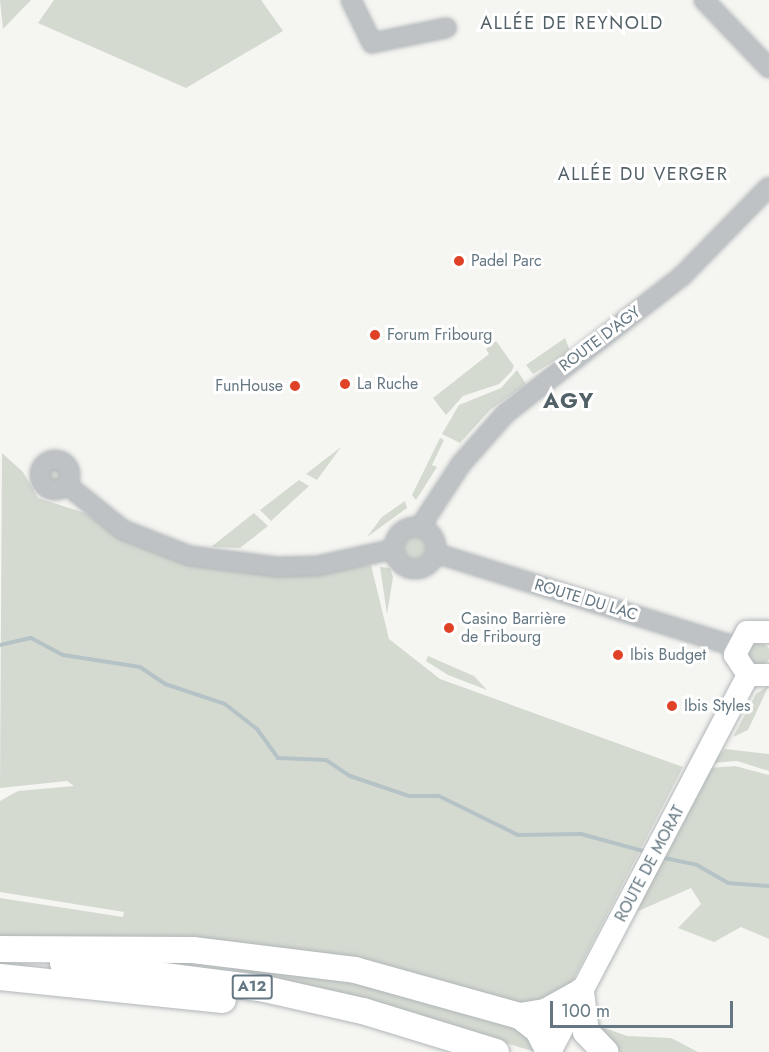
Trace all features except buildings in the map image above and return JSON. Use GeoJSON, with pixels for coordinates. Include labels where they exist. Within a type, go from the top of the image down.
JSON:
{"type":"FeatureCollection","features":[{"type":"Feature","properties":{"kind":"highway"},"geometry":{"type":"LineString","coordinates":[[0,949],[248,954],[423,986],[520,1016],[538,1030],[549,1052]]}},
{"type":"Feature","properties":{"kind":"highway","name":"A12"},"geometry":{"type":"LineString","coordinates":[[0,960],[135,969],[265,989],[396,1020],[496,1052]]}},
{"type":"Feature","properties":{"kind":"highway","name":"A12"},"geometry":{"type":"LineString","coordinates":[[0,977],[231,1001],[440,1052]]}},
{"type":"Feature","properties":{"kind":"highway"},"geometry":{"type":"LineString","coordinates":[[520,1016],[545,1012],[582,992],[586,1032],[605,1052]]}},
{"type":"Feature","properties":{"kind":"main road"},"geometry":{"type":"LineString","coordinates":[[736,647],[747,632],[766,625]]}},
{"type":"Feature","properties":{"kind":"main road","name":"ROUTE DE MORAT"},"geometry":{"type":"LineString","coordinates":[[549,1052],[718,735],[759,675],[737,663],[736,647]]}},
{"type":"Feature","properties":{"kind":"street"},"geometry":{"type":"LineString","coordinates":[[351,0],[372,43],[446,28]]}},
{"type":"Feature","properties":{"kind":"street"},"geometry":{"type":"LineString","coordinates":[[704,0],[769,69]]}},
{"type":"Feature","properties":{"kind":"street","name":"ROUTE D'AGY"},"geometry":{"type":"LineString","coordinates":[[420,527],[460,464],[506,413],[682,276],[769,187]]}},
{"type":"Feature","properties":{"kind":"street"},"geometry":{"type":"LineString","coordinates":[[67,485],[123,530],[190,556],[277,567],[317,566],[394,549]]}},
{"type":"Feature","properties":{"kind":"street"},"geometry":{"type":"LineString","coordinates":[[420,527],[434,538],[435,553],[429,563],[413,569],[400,563],[394,549],[399,534],[420,527]]}},
{"type":"Feature","properties":{"kind":"street","name":"ROUTE DU LAC"},"geometry":{"type":"LineString","coordinates":[[435,553],[736,647]]}},
{"type":"Feature","properties":{"kind":"shaded area"},"geometry":{"type":"Polygon","coordinates":[[[0,0],[31,0],[3,29],[0,0]]]}},
{"type":"Feature","properties":{"kind":"shaded area"},"geometry":{"type":"Polygon","coordinates":[[[54,0],[261,0],[283,31],[186,88],[38,23],[54,0]]]}},
{"type":"Feature","properties":{"kind":"shaded area"},"geometry":{"type":"Polygon","coordinates":[[[565,338],[570,351],[533,374],[526,365],[565,338]]]}},
{"type":"Feature","properties":{"kind":"shaded area"},"geometry":{"type":"Polygon","coordinates":[[[496,341],[514,366],[511,372],[499,384],[463,396],[446,415],[433,398],[489,354],[486,349],[496,341]]]}},
{"type":"Feature","properties":{"kind":"shaded area"},"geometry":{"type":"Polygon","coordinates":[[[517,370],[526,384],[490,410],[460,443],[442,434],[459,405],[501,388],[517,370]]]}},
{"type":"Feature","properties":{"kind":"shaded area"},"geometry":{"type":"Polygon","coordinates":[[[440,438],[444,440],[432,465],[437,467],[416,500],[412,495],[440,438]]]}},
{"type":"Feature","properties":{"kind":"shaded area"},"geometry":{"type":"Polygon","coordinates":[[[341,447],[317,480],[306,474],[341,447]]]}},
{"type":"Feature","properties":{"kind":"shaded area"},"geometry":{"type":"Polygon","coordinates":[[[2,453],[23,472],[38,498],[85,513],[118,536],[163,556],[271,575],[371,565],[389,639],[440,679],[683,767],[536,1052],[326,991],[117,941],[0,941],[0,898],[123,917],[124,912],[0,892],[0,801],[18,791],[74,786],[67,781],[0,788],[2,453]]]}},
{"type":"Feature","properties":{"kind":"shaded area"},"geometry":{"type":"Polygon","coordinates":[[[55,465],[62,468],[65,475],[62,482],[55,485],[48,482],[45,475],[48,468],[55,465]]]}},
{"type":"Feature","properties":{"kind":"shaded area"},"geometry":{"type":"Polygon","coordinates":[[[299,480],[309,486],[271,521],[260,510],[299,480]]]}},
{"type":"Feature","properties":{"kind":"shaded area"},"geometry":{"type":"Polygon","coordinates":[[[405,501],[407,508],[367,537],[382,517],[405,501]]]}},
{"type":"Feature","properties":{"kind":"shaded area"},"geometry":{"type":"Polygon","coordinates":[[[254,513],[268,526],[240,548],[211,547],[254,513]]]}},
{"type":"Feature","properties":{"kind":"shaded area"},"geometry":{"type":"Polygon","coordinates":[[[415,537],[423,540],[426,548],[423,556],[415,559],[407,556],[404,548],[407,540],[415,537]]]}},
{"type":"Feature","properties":{"kind":"shaded area"},"geometry":{"type":"Polygon","coordinates":[[[380,567],[390,568],[393,577],[387,614],[380,567]]]}},
{"type":"Feature","properties":{"kind":"shaded area"},"geometry":{"type":"Polygon","coordinates":[[[759,643],[767,646],[770,654],[767,662],[759,665],[751,662],[748,654],[751,646],[759,643]]]}},
{"type":"Feature","properties":{"kind":"shaded area"},"geometry":{"type":"Polygon","coordinates":[[[428,656],[474,676],[487,690],[448,675],[426,661],[428,656]]]}},
{"type":"Feature","properties":{"kind":"shaded area"},"geometry":{"type":"Polygon","coordinates":[[[769,685],[748,730],[733,737],[756,694],[769,685]]]}},
{"type":"Feature","properties":{"kind":"shaded area"},"geometry":{"type":"Polygon","coordinates":[[[725,749],[769,754],[769,771],[737,761],[712,763],[725,749]]]}},
{"type":"Feature","properties":{"kind":"shaded area"},"geometry":{"type":"Polygon","coordinates":[[[735,766],[769,775],[769,939],[741,927],[714,942],[678,928],[701,904],[691,888],[636,912],[709,768],[735,766]]]}},
{"type":"Feature","properties":{"kind":"shaded area"},"geometry":{"type":"Polygon","coordinates":[[[580,1019],[627,1036],[671,1038],[698,1052],[616,1052],[580,1019]]]}},
{"type":"Feature","properties":{"kind":"waterway"},"geometry":{"type":"LineString","coordinates":[[0,645],[31,638],[63,655],[140,667],[165,684],[225,704],[257,729],[278,758],[326,760],[350,776],[409,796],[439,796],[518,835],[581,834],[647,852]]}},
{"type":"Feature","properties":{"kind":"waterway"},"geometry":{"type":"LineString","coordinates":[[660,857],[697,865],[728,883],[769,886]]}},
{"type":"Feature","properties":{"kind":"place","name":"Padel Parc"},"geometry":{"type":"Point","coordinates":[459,261]}},
{"type":"Feature","properties":{"kind":"place","name":"Forum Fribourg"},"geometry":{"type":"Point","coordinates":[375,335]}},
{"type":"Feature","properties":{"kind":"place","name":"La Ruche"},"geometry":{"type":"Point","coordinates":[345,384]}},
{"type":"Feature","properties":{"kind":"place","name":"FunHouse"},"geometry":{"type":"Point","coordinates":[295,386]}},
{"type":"Feature","properties":{"kind":"place","name":"Casino Barrière de Fribourg"},"geometry":{"type":"Point","coordinates":[449,628]}},
{"type":"Feature","properties":{"kind":"place","name":"Ibis Budget"},"geometry":{"type":"Point","coordinates":[618,655]}},
{"type":"Feature","properties":{"kind":"place","name":"Ibis Styles"},"geometry":{"type":"Point","coordinates":[672,706]}},
{"type":"Feature","properties":{"kind":"district","name":"ALLÉE DE REYNOLD"},"geometry":{"type":"Point","coordinates":[572,23]}},
{"type":"Feature","properties":{"kind":"district","name":"ALLÉE DU VERGER"},"geometry":{"type":"Point","coordinates":[643,174]}},
{"type":"Feature","properties":{"kind":"district","name":"AGY"},"geometry":{"type":"Point","coordinates":[569,401]}}]}
